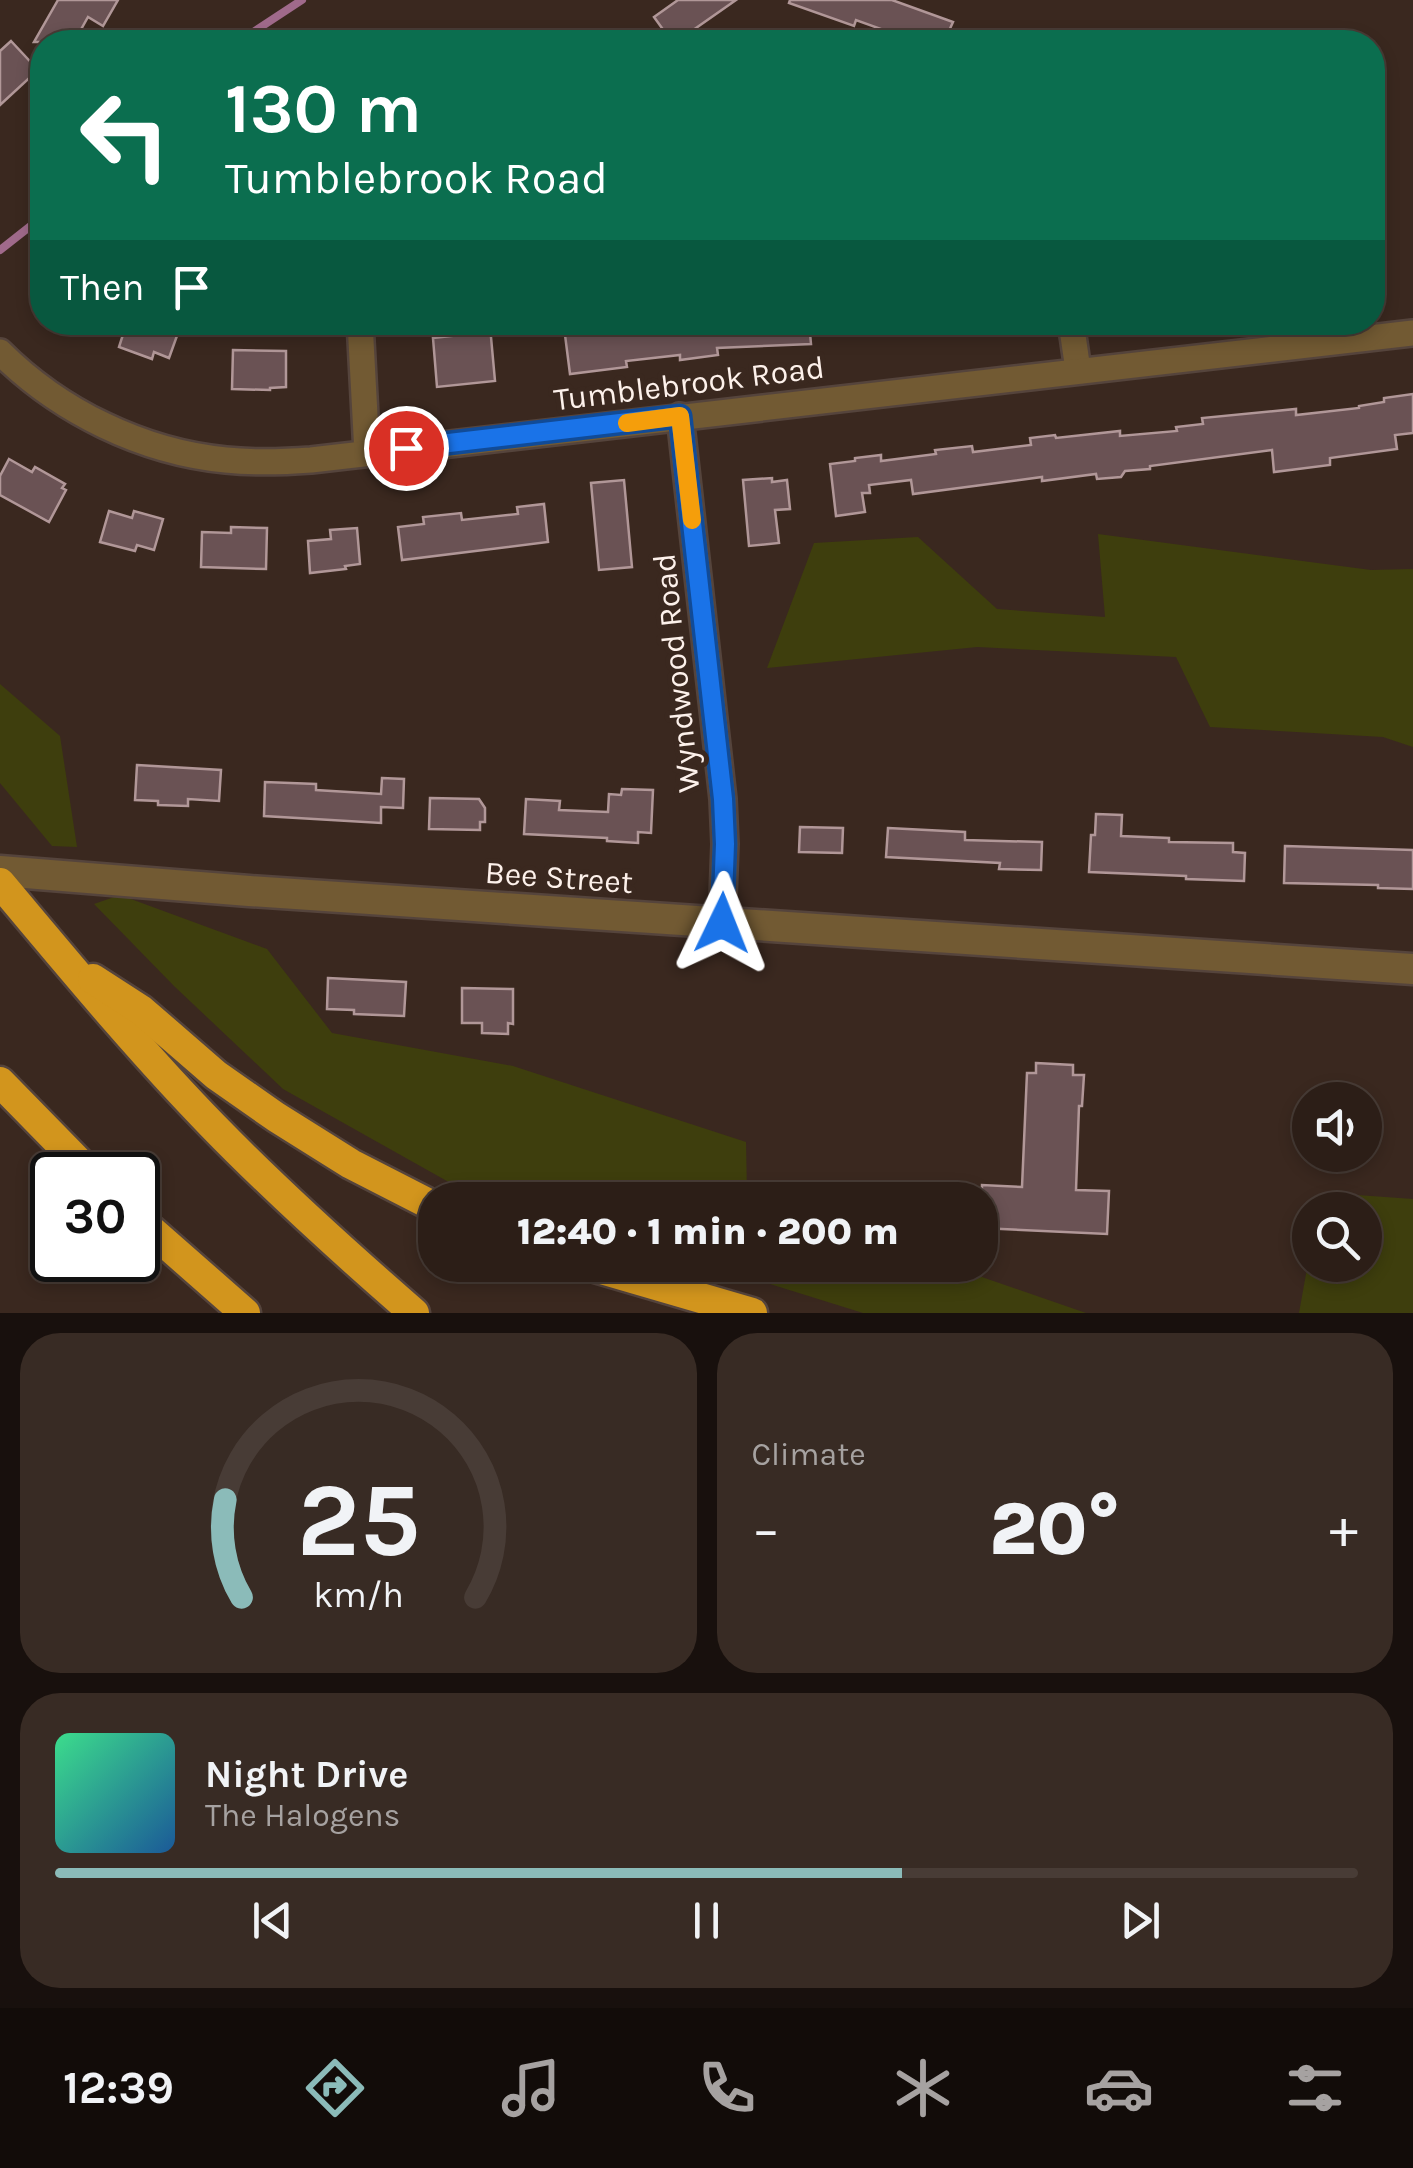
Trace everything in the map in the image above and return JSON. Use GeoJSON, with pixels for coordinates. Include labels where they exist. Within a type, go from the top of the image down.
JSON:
{"type":"FeatureCollection","features":[{"type":"Feature","properties":{"kind":"highway"},"geometry":{"type":"LineString","coordinates":[[9,894],[145,1054],[221,1134],[414,1313]]}},
{"type":"Feature","properties":{"kind":"highway"},"geometry":{"type":"LineString","coordinates":[[69,965],[141,1010],[216,1074],[276,1118],[351,1164],[418,1198]]}},
{"type":"Feature","properties":{"kind":"highway"},"geometry":{"type":"LineString","coordinates":[[0,1082],[68,1152]]}},
{"type":"Feature","properties":{"kind":"highway"},"geometry":{"type":"LineString","coordinates":[[160,1238],[245,1313]]}},
{"type":"Feature","properties":{"kind":"highway"},"geometry":{"type":"LineString","coordinates":[[646,1282],[752,1313]]}},
{"type":"Feature","properties":{"kind":"street","name":"Tumblebrook Road"},"geometry":{"type":"LineString","coordinates":[[0,352],[31,380],[108,428],[186,454],[266,462],[311,460],[1413,333]]}},
{"type":"Feature","properties":{"kind":"street"},"geometry":{"type":"LineString","coordinates":[[361,335],[367,453]]}},
{"type":"Feature","properties":{"kind":"street"},"geometry":{"type":"LineString","coordinates":[[1073,335],[1078,370]]}},
{"type":"Feature","properties":{"kind":"street","name":"Wyndwood Road"},"geometry":{"type":"LineString","coordinates":[[680,416],[723,799],[722,923]]}},
{"type":"Feature","properties":{"kind":"street","name":"Bee Street"},"geometry":{"type":"LineString","coordinates":[[0,870],[269,892],[1413,969]]}},
{"type":"Feature","properties":{"kind":"shaded area"},"geometry":{"type":"Polygon","coordinates":[[[1098,534],[1371,570],[1413,569],[1413,747],[1383,737],[1210,727],[1176,657],[977,647],[767,668],[814,543],[918,537],[997,609],[1105,617],[1098,534]]]}},
{"type":"Feature","properties":{"kind":"shaded area"},"geometry":{"type":"Polygon","coordinates":[[[0,684],[60,736],[77,847],[52,846],[0,783],[0,684]]]}},
{"type":"Feature","properties":{"kind":"shaded area"},"geometry":{"type":"Polygon","coordinates":[[[120,895],[267,949],[332,1033],[513,1066],[746,1142],[747,1182],[449,1182],[283,1089],[94,904],[120,895]]]}},
{"type":"Feature","properties":{"kind":"shaded area"},"geometry":{"type":"Polygon","coordinates":[[[1382,1197],[1413,1199],[1413,1313],[1299,1313],[1305,1282],[1382,1282],[1382,1197]]]}},
{"type":"Feature","properties":{"kind":"shaded area"},"geometry":{"type":"Polygon","coordinates":[[[764,1282],[996,1282],[1086,1313],[863,1313],[764,1282]]]}},
{"type":"Feature","properties":{"kind":"building"},"geometry":{"type":"Polygon","coordinates":[[[58,0],[118,0],[103,26],[88,17],[81,30],[41,30],[58,0]]]}},
{"type":"Feature","properties":{"kind":"building"},"geometry":{"type":"Polygon","coordinates":[[[678,0],[736,0],[693,30],[663,30],[654,17],[678,0]]]}},
{"type":"Feature","properties":{"kind":"building"},"geometry":{"type":"Polygon","coordinates":[[[892,0],[953,22],[949,30],[884,30],[856,20],[854,26],[789,3],[892,0]]]}},
{"type":"Feature","properties":{"kind":"building"},"geometry":{"type":"Polygon","coordinates":[[[11,41],[30,61],[30,77],[0,105],[0,51],[11,41]]]}},
{"type":"Feature","properties":{"kind":"building"},"geometry":{"type":"Polygon","coordinates":[[[123,335],[177,335],[169,358],[154,352],[152,359],[119,347],[123,335]]]}},
{"type":"Feature","properties":{"kind":"building"},"geometry":{"type":"Polygon","coordinates":[[[491,335],[495,381],[437,387],[433,338],[491,335]]]}},
{"type":"Feature","properties":{"kind":"building"},"geometry":{"type":"Polygon","coordinates":[[[565,335],[810,335],[811,344],[717,348],[718,355],[626,361],[627,367],[570,374],[565,335]]]}},
{"type":"Feature","properties":{"kind":"building"},"geometry":{"type":"Polygon","coordinates":[[[233,350],[286,351],[286,387],[232,389],[233,350]]]}},
{"type":"Feature","properties":{"kind":"building"},"geometry":{"type":"Polygon","coordinates":[[[1413,394],[1413,433],[1395,435],[1397,449],[1330,458],[1330,465],[1274,472],[1272,450],[1150,466],[1125,471],[1121,477],[1097,479],[1096,474],[1042,481],[1042,477],[913,494],[911,480],[869,485],[870,493],[862,493],[865,512],[836,516],[830,464],[855,458],[881,455],[881,461],[972,446],[973,452],[1031,445],[1030,438],[1055,435],[1056,438],[1120,431],[1120,436],[1177,431],[1176,427],[1203,424],[1202,418],[1296,409],[1296,415],[1359,408],[1384,402],[1384,398],[1413,394]]]}},
{"type":"Feature","properties":{"kind":"building"},"geometry":{"type":"Polygon","coordinates":[[[9,459],[32,472],[35,467],[65,484],[62,488],[66,490],[49,522],[0,495],[0,476],[9,459]]]}},
{"type":"Feature","properties":{"kind":"building"},"geometry":{"type":"Polygon","coordinates":[[[772,478],[772,482],[787,480],[790,509],[775,510],[779,543],[749,546],[743,480],[772,478]]]}},
{"type":"Feature","properties":{"kind":"building"},"geometry":{"type":"Polygon","coordinates":[[[624,480],[632,567],[599,570],[591,483],[624,480]]]}},
{"type":"Feature","properties":{"kind":"building"},"geometry":{"type":"Polygon","coordinates":[[[544,504],[548,542],[402,560],[398,527],[424,524],[423,517],[461,513],[462,520],[518,514],[517,507],[544,504]]]}},
{"type":"Feature","properties":{"kind":"building"},"geometry":{"type":"Polygon","coordinates":[[[109,511],[132,518],[134,511],[163,519],[154,550],[137,545],[135,551],[100,542],[109,511]]]}},
{"type":"Feature","properties":{"kind":"building"},"geometry":{"type":"Polygon","coordinates":[[[231,527],[267,528],[266,569],[201,567],[202,532],[231,533],[231,527]]]}},
{"type":"Feature","properties":{"kind":"building"},"geometry":{"type":"Polygon","coordinates":[[[357,528],[360,564],[310,573],[308,541],[331,539],[330,530],[357,528]]]}},
{"type":"Feature","properties":{"kind":"building"},"geometry":{"type":"Polygon","coordinates":[[[137,765],[221,770],[219,801],[188,799],[188,806],[135,800],[137,765]]]}},
{"type":"Feature","properties":{"kind":"building"},"geometry":{"type":"Polygon","coordinates":[[[382,778],[404,779],[403,808],[381,807],[381,823],[264,816],[265,782],[316,784],[316,790],[381,794],[382,778]]]}},
{"type":"Feature","properties":{"kind":"building"},"geometry":{"type":"Polygon","coordinates":[[[622,789],[653,790],[651,833],[638,832],[638,843],[524,834],[526,799],[560,801],[559,810],[608,812],[609,794],[621,795],[622,789]]]}},
{"type":"Feature","properties":{"kind":"building"},"geometry":{"type":"Polygon","coordinates":[[[430,798],[479,799],[485,808],[485,822],[480,822],[480,830],[429,829],[430,798]]]}},
{"type":"Feature","properties":{"kind":"building"},"geometry":{"type":"Polygon","coordinates":[[[1096,814],[1122,815],[1121,836],[1233,843],[1233,852],[1245,853],[1244,881],[1089,872],[1096,814]]]}},
{"type":"Feature","properties":{"kind":"building"},"geometry":{"type":"Polygon","coordinates":[[[800,827],[843,828],[842,853],[799,852],[800,827]]]}},
{"type":"Feature","properties":{"kind":"building"},"geometry":{"type":"Polygon","coordinates":[[[888,828],[965,832],[965,840],[1042,842],[1041,870],[999,869],[1000,863],[886,857],[888,828]]]}},
{"type":"Feature","properties":{"kind":"building"},"geometry":{"type":"Polygon","coordinates":[[[1285,846],[1413,850],[1413,889],[1284,883],[1285,846]]]}},
{"type":"Feature","properties":{"kind":"building"},"geometry":{"type":"Polygon","coordinates":[[[328,978],[406,982],[404,1016],[327,1009],[328,978]]]}},
{"type":"Feature","properties":{"kind":"building"},"geometry":{"type":"Polygon","coordinates":[[[462,988],[513,989],[513,1024],[508,1023],[508,1034],[482,1033],[482,1023],[462,1023],[462,988]]]}},
{"type":"Feature","properties":{"kind":"building"},"geometry":{"type":"Polygon","coordinates":[[[1036,1063],[1073,1065],[1073,1075],[1084,1075],[1076,1190],[1109,1191],[1107,1234],[998,1229],[998,1186],[1022,1187],[1027,1073],[1036,1073],[1036,1063]]]}},
{"type":"Feature","properties":{"kind":"waterway"},"geometry":{"type":"LineString","coordinates":[[256,30],[302,0]]}},
{"type":"Feature","properties":{"kind":"waterway"},"geometry":{"type":"LineString","coordinates":[[0,250],[30,226]]}},
{"type":"Feature","properties":{"kind":"slow traffic"},"geometry":{"type":"LineString","coordinates":[[627,423],[680,416],[692,520]]}},
{"type":"Feature","properties":{"kind":"route"},"geometry":{"type":"LineString","coordinates":[[406,448],[680,416],[723,799],[722,923]]}}]}
